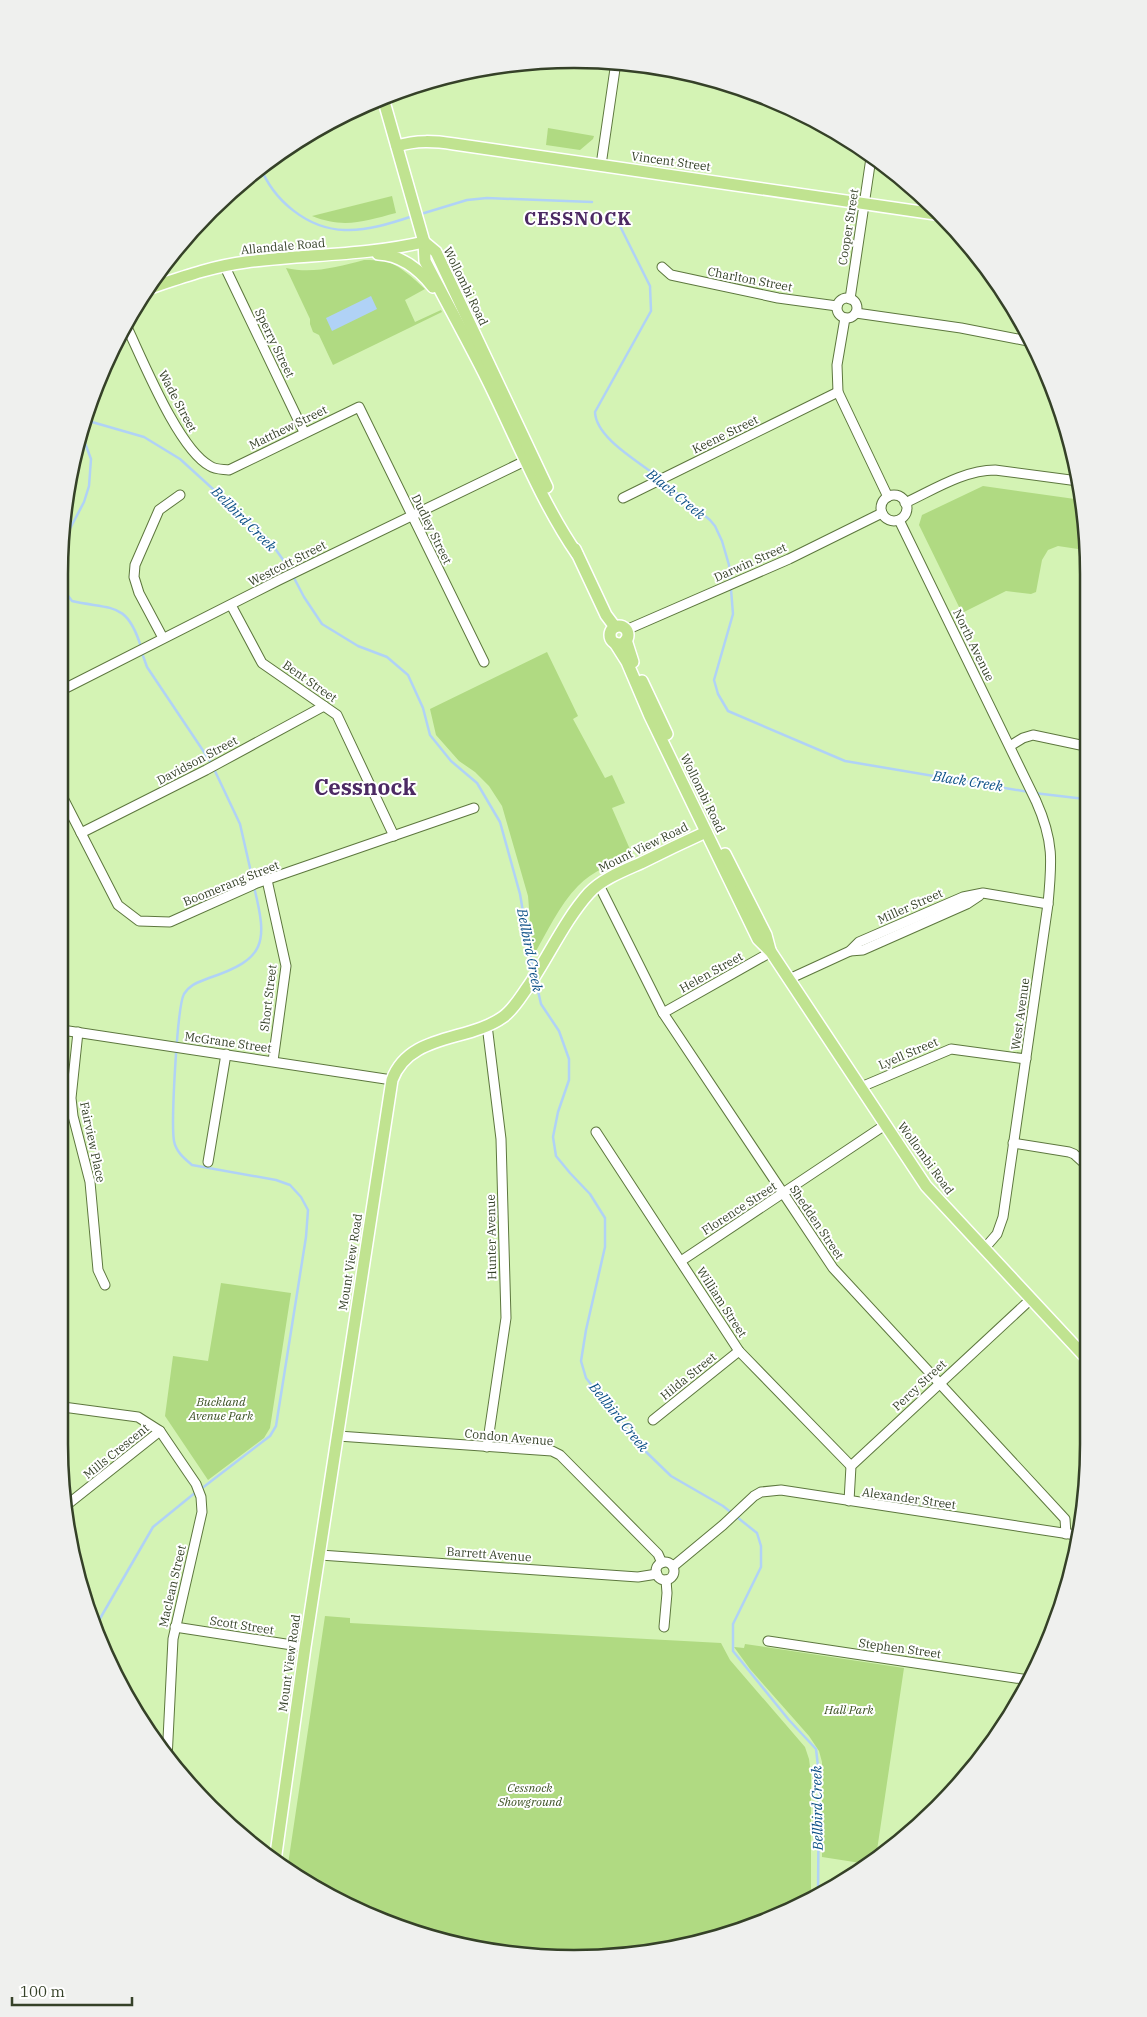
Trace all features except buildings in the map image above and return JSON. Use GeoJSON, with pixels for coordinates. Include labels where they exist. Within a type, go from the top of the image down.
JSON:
{"type":"FeatureCollection","features":[{"type":"Feature","properties":{"kind":"main road"},"geometry":{"type":"LineString","coordinates":[[385,104],[413,209],[424,242]]}},
{"type":"Feature","properties":{"kind":"main road","name":"Vincent Street"},"geometry":{"type":"LineString","coordinates":[[397,146],[414,141],[427,141],[927,212]]}},
{"type":"Feature","properties":{"kind":"main road","name":"Allandale Road"},"geometry":{"type":"LineString","coordinates":[[158,285],[224,265],[262,260],[356,254],[424,242]]}},
{"type":"Feature","properties":{"kind":"main road","name":"Wollombi Road"},"geometry":{"type":"LineString","coordinates":[[424,242],[424,257],[447,304],[487,379],[525,461],[566,538],[577,554]]}},
{"type":"Feature","properties":{"kind":"main road","name":"Wollombi Road"},"geometry":{"type":"LineString","coordinates":[[424,242],[436,252],[606,615],[615,627],[611,631],[610,636],[623,638]]}},
{"type":"Feature","properties":{"kind":"main road"},"geometry":{"type":"LineString","coordinates":[[356,254],[382,254],[406,262],[415,267],[447,304]]}},
{"type":"Feature","properties":{"kind":"main road"},"geometry":{"type":"LineString","coordinates":[[525,440],[527,454],[525,461],[532,465],[542,476]]}},
{"type":"Feature","properties":{"kind":"main road","name":"Wollombi Road"},"geometry":{"type":"LineString","coordinates":[[623,638],[696,795],[766,935],[771,952]]}},
{"type":"Feature","properties":{"kind":"main road","name":"Wollombi Road"},"geometry":{"type":"LineString","coordinates":[[623,638],[627,662],[650,716],[758,939],[771,952],[926,1186],[1080,1352]]}},
{"type":"Feature","properties":{"kind":"main road"},"geometry":{"type":"LineString","coordinates":[[696,795],[707,823],[706,832],[713,836],[721,853],[728,859]]}},
{"type":"Feature","properties":{"kind":"main road","name":"Mount View Road"},"geometry":{"type":"LineString","coordinates":[[276,1853],[305,1647],[392,1080],[399,1064],[415,1051],[487,1025],[509,1012],[529,986],[575,912],[599,885],[706,832]]}},
{"type":"Feature","properties":{"kind":"street"},"geometry":{"type":"LineString","coordinates":[[601,165],[615,70]]}},
{"type":"Feature","properties":{"kind":"street","name":"Cooper Street"},"geometry":{"type":"LineString","coordinates":[[850,299],[870,164]]}},
{"type":"Feature","properties":{"kind":"street","name":"Sperry Street"},"geometry":{"type":"LineString","coordinates":[[224,265],[304,432]]}},
{"type":"Feature","properties":{"kind":"street","name":"Charlton Street"},"geometry":{"type":"LineString","coordinates":[[662,267],[671,275],[778,298],[837,306]]}},
{"type":"Feature","properties":{"kind":"street"},"geometry":{"type":"LineString","coordinates":[[850,299],[856,304],[856,313],[852,317],[845,318],[839,314],[837,306],[842,300],[850,299]]}},
{"type":"Feature","properties":{"kind":"street"},"geometry":{"type":"LineString","coordinates":[[856,313],[961,328],[1022,340]]}},
{"type":"Feature","properties":{"kind":"street"},"geometry":{"type":"LineString","coordinates":[[845,318],[837,365],[838,392],[888,497]]}},
{"type":"Feature","properties":{"kind":"street","name":"Wade Street"},"geometry":{"type":"LineString","coordinates":[[129,332],[178,432],[194,453],[210,467],[229,470]]}},
{"type":"Feature","properties":{"kind":"street","name":"Keene Street"},"geometry":{"type":"LineString","coordinates":[[623,498],[838,392]]}},
{"type":"Feature","properties":{"kind":"street","name":"Matthew Street"},"geometry":{"type":"LineString","coordinates":[[229,470],[358,407]]}},
{"type":"Feature","properties":{"kind":"street","name":"Dudley Street"},"geometry":{"type":"LineString","coordinates":[[358,407],[484,662]]}},
{"type":"Feature","properties":{"kind":"street","name":"Westcott Street"},"geometry":{"type":"LineString","coordinates":[[68,687],[304,568],[525,461]]}},
{"type":"Feature","properties":{"kind":"street"},"geometry":{"type":"LineString","coordinates":[[905,503],[971,473],[983,470],[1071,480]]}},
{"type":"Feature","properties":{"kind":"street"},"geometry":{"type":"LineString","coordinates":[[163,638],[139,593],[134,577],[135,566],[159,510],[180,495]]}},
{"type":"Feature","properties":{"kind":"street"},"geometry":{"type":"LineString","coordinates":[[896,496],[905,503],[906,513],[899,520],[889,520],[882,513],[882,504],[888,497],[896,496]]}},
{"type":"Feature","properties":{"kind":"street","name":"Darwin Street"},"geometry":{"type":"LineString","coordinates":[[623,638],[721,588],[882,513]]}},
{"type":"Feature","properties":{"kind":"street","name":"North Avenue"},"geometry":{"type":"LineString","coordinates":[[899,520],[1027,781]]}},
{"type":"Feature","properties":{"kind":"street","name":"Bent Street"},"geometry":{"type":"LineString","coordinates":[[231,606],[262,663],[337,715],[394,836]]}},
{"type":"Feature","properties":{"kind":"street","name":"Davidson Street"},"geometry":{"type":"LineString","coordinates":[[81,833],[219,764],[324,706]]}},
{"type":"Feature","properties":{"kind":"street"},"geometry":{"type":"LineString","coordinates":[[1010,746],[1023,738],[1033,735],[1080,745]]}},
{"type":"Feature","properties":{"kind":"street","name":"West Avenue"},"geometry":{"type":"LineString","coordinates":[[984,1249],[997,1234],[1002,1224],[1048,904],[1051,865],[1050,840],[1027,781]]}},
{"type":"Feature","properties":{"kind":"street","name":"Boomerang Street"},"geometry":{"type":"LineString","coordinates":[[68,808],[118,905],[138,921],[170,922],[253,885],[474,808]]}},
{"type":"Feature","properties":{"kind":"street","name":"Short Street"},"geometry":{"type":"LineString","coordinates":[[267,880],[286,966],[272,1061]]}},
{"type":"Feature","properties":{"kind":"street","name":"Shedden Street"},"geometry":{"type":"LineString","coordinates":[[599,885],[663,1013],[833,1268],[1065,1519],[1066,1534]]}},
{"type":"Feature","properties":{"kind":"street","name":"Miller Street"},"geometry":{"type":"LineString","coordinates":[[789,979],[850,951],[859,942],[956,899],[983,893],[1048,904]]}},
{"type":"Feature","properties":{"kind":"street","name":"Helen Street"},"geometry":{"type":"LineString","coordinates":[[663,1013],[771,952]]}},
{"type":"Feature","properties":{"kind":"street","name":"Hunter Avenue"},"geometry":{"type":"LineString","coordinates":[[487,1025],[501,1139],[506,1318],[487,1447]]}},
{"type":"Feature","properties":{"kind":"street","name":"McGrane Street"},"geometry":{"type":"LineString","coordinates":[[68,1031],[392,1080]]}},
{"type":"Feature","properties":{"kind":"street","name":"Fairview Place"},"geometry":{"type":"LineString","coordinates":[[78,1032],[71,1098],[73,1116],[90,1182],[98,1270],[105,1285]]}},
{"type":"Feature","properties":{"kind":"street","name":"Lyell Street"},"geometry":{"type":"LineString","coordinates":[[861,1088],[952,1049],[1026,1059]]}},
{"type":"Feature","properties":{"kind":"street"},"geometry":{"type":"LineString","coordinates":[[208,1162],[226,1054]]}},
{"type":"Feature","properties":{"kind":"street","name":"Florence Street"},"geometry":{"type":"LineString","coordinates":[[681,1261],[885,1125]]}},
{"type":"Feature","properties":{"kind":"street","name":"William Street"},"geometry":{"type":"LineString","coordinates":[[596,1132],[739,1351],[851,1466]]}},
{"type":"Feature","properties":{"kind":"street"},"geometry":{"type":"LineString","coordinates":[[1013,1143],[1069,1152],[1080,1160]]}},
{"type":"Feature","properties":{"kind":"street","name":"Percy Street"},"geometry":{"type":"LineString","coordinates":[[851,1466],[1031,1299]]}},
{"type":"Feature","properties":{"kind":"street","name":"Hilda Street"},"geometry":{"type":"LineString","coordinates":[[653,1420],[739,1351]]}},
{"type":"Feature","properties":{"kind":"street"},"geometry":{"type":"LineString","coordinates":[[68,1408],[138,1417],[160,1431]]}},
{"type":"Feature","properties":{"kind":"street","name":"Maclean Street"},"geometry":{"type":"LineString","coordinates":[[160,1431],[196,1484],[201,1497],[202,1512],[175,1628],[172,1651],[168,1746]]}},
{"type":"Feature","properties":{"kind":"street","name":"Mills Crescent"},"geometry":{"type":"LineString","coordinates":[[71,1501],[160,1431]]}},
{"type":"Feature","properties":{"kind":"street","name":"Condon Avenue"},"geometry":{"type":"LineString","coordinates":[[338,1436],[552,1451],[560,1455],[658,1554],[662,1563]]}},
{"type":"Feature","properties":{"kind":"street"},"geometry":{"type":"LineString","coordinates":[[849,1501],[851,1466]]}},
{"type":"Feature","properties":{"kind":"street","name":"Alexander Street"},"geometry":{"type":"LineString","coordinates":[[672,1565],[723,1525],[754,1496],[770,1490],[781,1490],[1071,1535]]}},
{"type":"Feature","properties":{"kind":"street","name":"Barrett Avenue"},"geometry":{"type":"LineString","coordinates":[[320,1555],[638,1577],[657,1574]]}},
{"type":"Feature","properties":{"kind":"street"},"geometry":{"type":"LineString","coordinates":[[662,1563],[672,1565],[674,1570],[673,1576],[666,1580],[660,1579],[657,1574],[658,1566],[662,1563]]}},
{"type":"Feature","properties":{"kind":"street"},"geometry":{"type":"LineString","coordinates":[[664,1627],[667,1593],[666,1580]]}},
{"type":"Feature","properties":{"kind":"street","name":"Scott Street"},"geometry":{"type":"LineString","coordinates":[[175,1628],[305,1647]]}},
{"type":"Feature","properties":{"kind":"street","name":"Stephen Street"},"geometry":{"type":"LineString","coordinates":[[768,1641],[1021,1679]]}},
{"type":"Feature","properties":{"kind":"green space"},"geometry":{"type":"Polygon","coordinates":[[[548,128],[594,136],[580,150],[546,145],[548,128]]]}},
{"type":"Feature","properties":{"kind":"green space"},"geometry":{"type":"Polygon","coordinates":[[[392,196],[396,213],[374,219],[344,223],[312,216],[392,196]]]}},
{"type":"Feature","properties":{"kind":"green space"},"geometry":{"type":"Polygon","coordinates":[[[364,260],[384,261],[395,265],[425,289],[405,300],[415,322],[441,310],[442,312],[333,365],[319,335],[313,332],[310,319],[286,268],[315,270],[364,260]]]}},
{"type":"Feature","properties":{"kind":"green space"},"geometry":{"type":"Polygon","coordinates":[[[983,486],[1074,499],[1078,549],[1058,546],[1048,550],[1042,560],[1036,592],[1031,594],[1006,591],[962,613],[919,525],[922,515],[983,486]]]}},
{"type":"Feature","properties":{"kind":"green space"},"geometry":{"type":"Polygon","coordinates":[[[547,652],[578,716],[573,719],[605,778],[612,775],[625,803],[612,808],[632,854],[596,872],[578,886],[559,910],[533,956],[528,896],[502,806],[489,786],[475,772],[459,761],[436,735],[430,709],[547,652]]]}},
{"type":"Feature","properties":{"kind":"green space","name":"Buckland Avenue Park"},"geometry":{"type":"Polygon","coordinates":[[[221,1283],[291,1293],[270,1428],[264,1438],[208,1480],[165,1416],[173,1356],[208,1361],[221,1283]]]}},
{"type":"Feature","properties":{"kind":"green space","name":"Cessnock Showground"},"geometry":{"type":"Polygon","coordinates":[[[325,1616],[350,1618],[350,1623],[721,1643],[730,1660],[805,1747],[809,1759],[811,1775],[811,1890],[767,1911],[736,1923],[672,1940],[640,1945],[574,1950],[507,1945],[475,1940],[411,1923],[380,1911],[320,1882],[288,1861],[325,1616]]]}},
{"type":"Feature","properties":{"kind":"green space","name":"Hall Park"},"geometry":{"type":"Polygon","coordinates":[[[745,1644],[904,1668],[877,1848],[857,1862],[822,1857],[822,1762],[819,1751],[809,1736],[750,1669],[734,1647],[744,1648],[745,1644]]]}},
{"type":"Feature","properties":{"kind":"water"},"geometry":{"type":"Polygon","coordinates":[[[371,296],[377,309],[332,331],[326,318],[371,296]]]}},
{"type":"Feature","properties":{"kind":"waterway","name":"Black Creek"},"geometry":{"type":"LineString","coordinates":[[264,173],[273,190],[293,210],[305,218],[331,228],[345,230],[362,229],[413,216]]}},
{"type":"Feature","properties":{"kind":"waterway","name":"Black Creek"},"geometry":{"type":"LineString","coordinates":[[421,214],[467,200],[487,198],[592,202]]}},
{"type":"Feature","properties":{"kind":"waterway","name":"Black Creek"},"geometry":{"type":"LineString","coordinates":[[609,213],[620,226],[650,286],[651,311],[595,412],[597,422],[610,440],[658,477]]}},
{"type":"Feature","properties":{"kind":"waterway","name":"Bellbird Creek"},"geometry":{"type":"LineString","coordinates":[[91,422],[144,437],[180,459],[269,540],[291,571]]}},
{"type":"Feature","properties":{"kind":"waterway"},"geometry":{"type":"LineString","coordinates":[[70,529],[84,502],[89,486],[91,459],[85,443]]}},
{"type":"Feature","properties":{"kind":"waterway","name":"Black Creek"},"geometry":{"type":"LineString","coordinates":[[662,481],[715,526],[722,541],[729,565],[733,614],[714,680],[718,694],[728,711],[845,761],[1029,792]]}},
{"type":"Feature","properties":{"kind":"waterway","name":"Bellbird Creek"},"geometry":{"type":"LineString","coordinates":[[293,576],[322,624],[358,646],[387,657],[408,675],[423,708],[430,735],[451,761],[477,783],[500,822],[520,894],[533,971]]}},
{"type":"Feature","properties":{"kind":"waterway"},"geometry":{"type":"LineString","coordinates":[[68,596],[72,601],[108,607],[124,615],[136,632],[141,647]]}},
{"type":"Feature","properties":{"kind":"waterway"},"geometry":{"type":"LineString","coordinates":[[142,653],[147,667],[212,764]]}},
{"type":"Feature","properties":{"kind":"waterway"},"geometry":{"type":"LineString","coordinates":[[214,769],[240,824],[253,881]]}},
{"type":"Feature","properties":{"kind":"waterway","name":"Black Creek"},"geometry":{"type":"LineString","coordinates":[[1034,793],[1080,798]]}},
{"type":"Feature","properties":{"kind":"waterway"},"geometry":{"type":"LineString","coordinates":[[201,1489],[270,1436],[276,1426],[306,1237],[308,1210],[301,1197],[290,1185],[276,1180],[192,1165],[179,1152],[174,1141],[175,1066],[181,1003],[184,994],[195,984],[228,971],[252,956],[258,946],[261,935],[261,922],[254,887]]}},
{"type":"Feature","properties":{"kind":"waterway","name":"Bellbird Creek"},"geometry":{"type":"LineString","coordinates":[[536,982],[541,1004],[559,1031],[569,1059],[569,1080],[558,1112],[553,1137],[556,1156],[590,1194],[605,1218],[605,1247],[581,1361],[586,1378],[641,1447],[671,1476],[723,1506],[757,1533],[761,1546],[761,1567],[733,1624],[733,1651],[789,1720],[816,1749],[819,1775],[818,1886]]}},
{"type":"Feature","properties":{"kind":"waterway"},"geometry":{"type":"LineString","coordinates":[[99,1620],[153,1527],[196,1492]]}},
{"type":"Feature","properties":{"kind":"district","name":"CESSNOCK"},"geometry":{"type":"Point","coordinates":[578,218]}},
{"type":"Feature","properties":{"kind":"district","name":"Cessnock"},"geometry":{"type":"Point","coordinates":[365,786]}}]}
